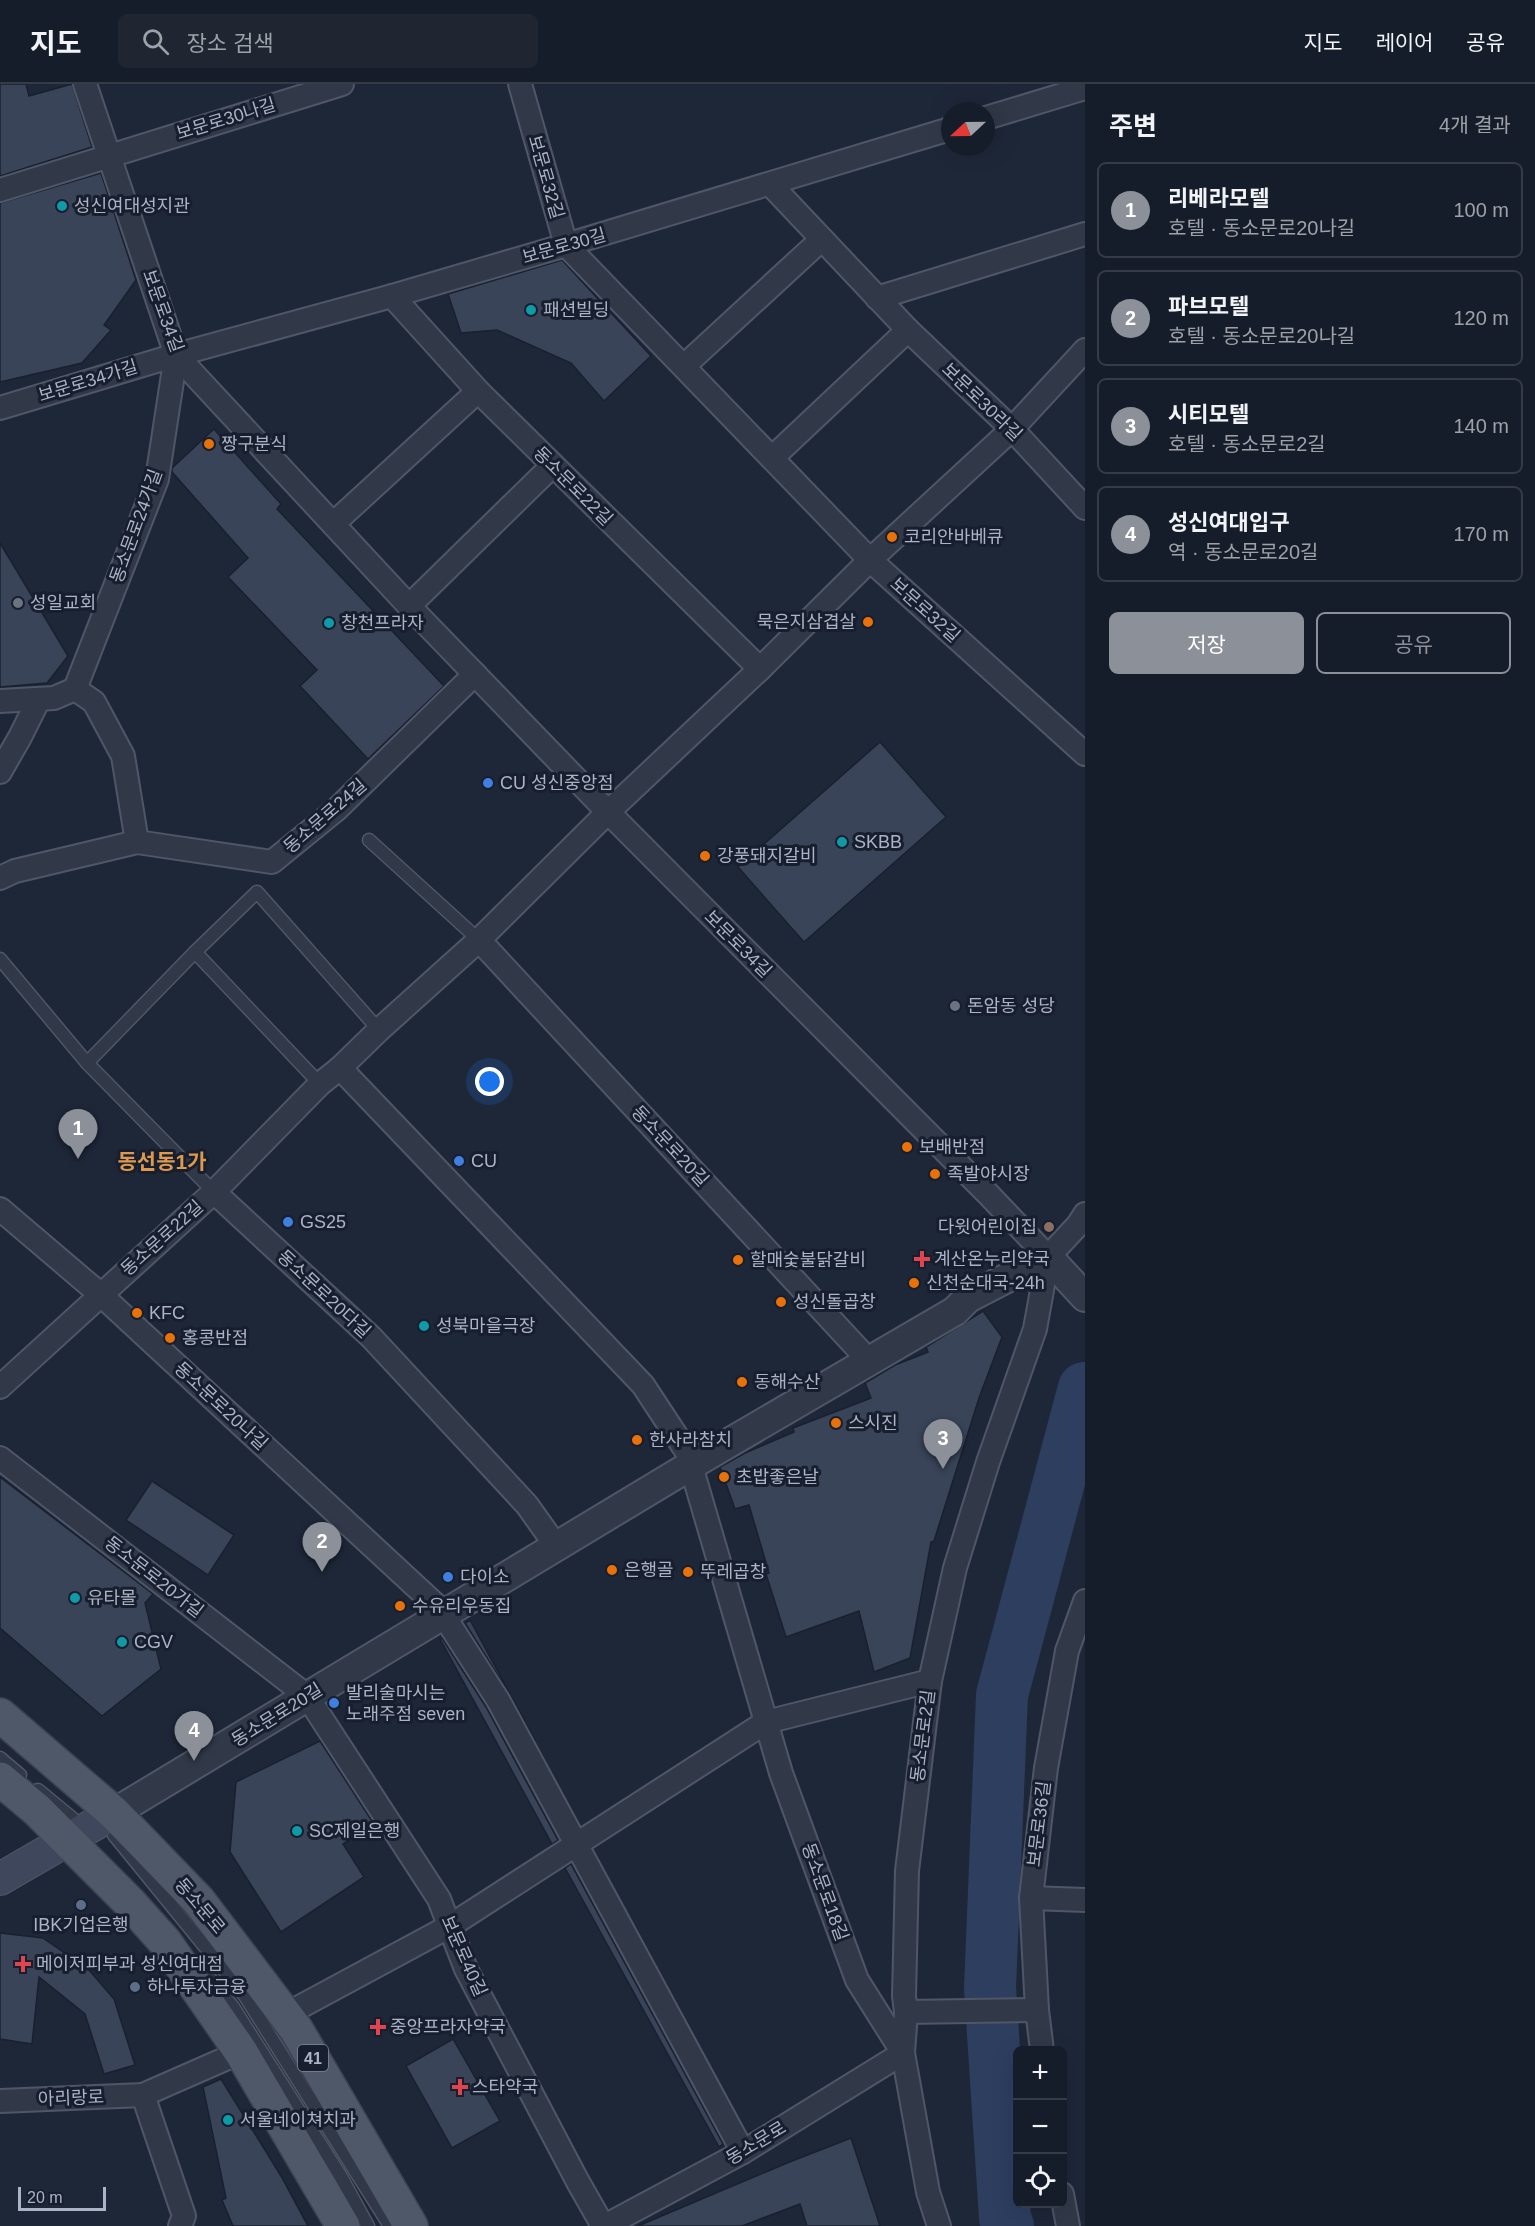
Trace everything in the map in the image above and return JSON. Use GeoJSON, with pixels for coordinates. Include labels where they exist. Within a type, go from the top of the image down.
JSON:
{"type":"FeatureCollection","features":[{"type":"Feature","properties":{"kind":"main road","name":"동소문로"},"geometry":{"type":"LineString","coordinates":[[0,1715],[91,1826],[131,1904],[165,1942],[242,2052],[343,2226]]}},
{"type":"Feature","properties":{"kind":"main road","name":"동소문로"},"geometry":{"type":"LineString","coordinates":[[0,1779],[37,1810],[91,1826],[199,1901],[296,2029],[411,2226]]}},
{"type":"Feature","properties":{"kind":"main road"},"geometry":{"type":"LineString","coordinates":[[0,1880],[91,1826]]}},
{"type":"Feature","properties":{"kind":"street","name":"보문로34길"},"geometry":{"type":"LineString","coordinates":[[85,84],[176,355],[409,606],[608,812],[989,1195],[1077,1289]]}},
{"type":"Feature","properties":{"kind":"street","name":"보문로30나길"},"geometry":{"type":"LineString","coordinates":[[0,190],[342,84]]}},
{"type":"Feature","properties":{"kind":"street","name":"보문로32길"},"geometry":{"type":"LineString","coordinates":[[520,84],[566,245],[870,560],[1085,754]]}},
{"type":"Feature","properties":{"kind":"street"},"geometry":{"type":"LineString","coordinates":[[995,115],[1085,88]]}},
{"type":"Feature","properties":{"kind":"street","name":"보문로30길"},"geometry":{"type":"LineString","coordinates":[[176,355],[392,296],[941,132]]}},
{"type":"Feature","properties":{"kind":"street","name":"보문로30라길"},"geometry":{"type":"LineString","coordinates":[[770,184],[908,330],[1012,429],[1085,508]]}},
{"type":"Feature","properties":{"kind":"street"},"geometry":{"type":"LineString","coordinates":[[877,298],[1085,234]]}},
{"type":"Feature","properties":{"kind":"street"},"geometry":{"type":"LineString","coordinates":[[684,366],[822,239]]}},
{"type":"Feature","properties":{"kind":"street","name":"동소문로22길"},"geometry":{"type":"LineString","coordinates":[[392,296],[478,391],[760,669]]}},
{"type":"Feature","properties":{"kind":"street"},"geometry":{"type":"LineString","coordinates":[[772,458],[908,330]]}},
{"type":"Feature","properties":{"kind":"street","name":"동소문로22길"},"geometry":{"type":"LineString","coordinates":[[0,1387],[214,1192],[320,1084],[479,940],[608,812],[760,669],[870,560],[1012,429],[1085,350]]}},
{"type":"Feature","properties":{"kind":"street","name":"보문로34가길"},"geometry":{"type":"LineString","coordinates":[[0,408],[176,355]]}},
{"type":"Feature","properties":{"kind":"street","name":"동소문로24가길"},"geometry":{"type":"LineString","coordinates":[[75,689],[157,479],[176,355]]}},
{"type":"Feature","properties":{"kind":"street"},"geometry":{"type":"LineString","coordinates":[[333,524],[478,391]]}},
{"type":"Feature","properties":{"kind":"street"},"geometry":{"type":"LineString","coordinates":[[409,606],[552,465]]}},
{"type":"Feature","properties":{"kind":"street","name":"동소문로24길"},"geometry":{"type":"LineString","coordinates":[[0,878],[15,872],[136,842],[272,862],[338,809],[475,674]]}},
{"type":"Feature","properties":{"kind":"street"},"geometry":{"type":"LineString","coordinates":[[0,701],[54,698],[75,689],[94,702],[123,756],[136,842]]}},
{"type":"Feature","properties":{"kind":"street"},"geometry":{"type":"LineString","coordinates":[[0,772],[21,737],[39,699]]}},
{"type":"Feature","properties":{"kind":"street","name":"동소문로20길"},"geometry":{"type":"LineString","coordinates":[[479,940],[860,1351]]}},
{"type":"Feature","properties":{"kind":"street"},"geometry":{"type":"LineString","coordinates":[[340,1068],[643,1385],[689,1459],[766,1722]]}},
{"type":"Feature","properties":{"kind":"street","name":"동소문로20다길"},"geometry":{"type":"LineString","coordinates":[[214,1192],[371,1337],[527,1505],[549,1536]]}},
{"type":"Feature","properties":{"kind":"street","name":"동소문로20나길"},"geometry":{"type":"LineString","coordinates":[[0,1209],[100,1294],[441,1611]]}},
{"type":"Feature","properties":{"kind":"street"},"geometry":{"type":"LineString","coordinates":[[1048,1257],[1078,1225],[1085,1214]]}},
{"type":"Feature","properties":{"kind":"street","name":"동소문로20길"},"geometry":{"type":"LineString","coordinates":[[91,1826],[393,1645],[549,1536],[955,1311],[968,1298],[1048,1257]]}},
{"type":"Feature","properties":{"kind":"street","name":"동소문로2길"},"geometry":{"type":"LineString","coordinates":[[939,2226],[928,2192],[903,2053],[906,2012],[904,1996],[907,1871],[930,1681],[955,1568],[988,1462],[1035,1329],[1048,1257]]}},
{"type":"Feature","properties":{"kind":"street","name":"동소문로20길"},"geometry":{"type":"LineString","coordinates":[[441,1611],[860,1351],[951,1300],[968,1298]]}},
{"type":"Feature","properties":{"kind":"street","name":"동소문로20가길"},"geometry":{"type":"LineString","coordinates":[[0,1458],[307,1696]]}},
{"type":"Feature","properties":{"kind":"street","name":"보문로36길"},"geometry":{"type":"LineString","coordinates":[[1042,2046],[1037,2010],[1031,1898],[1050,1744],[1067,1651],[1085,1601]]}},
{"type":"Feature","properties":{"kind":"street"},"geometry":{"type":"LineString","coordinates":[[441,1611],[498,1700],[742,2152]]}},
{"type":"Feature","properties":{"kind":"street"},"geometry":{"type":"LineString","coordinates":[[285,2015],[450,1926],[766,1722],[930,1681]]}},
{"type":"Feature","properties":{"kind":"street","name":"보문로40길"},"geometry":{"type":"LineString","coordinates":[[307,1696],[439,1899],[466,1969],[578,2182],[604,2226]]}},
{"type":"Feature","properties":{"kind":"street","name":"동소문로18길"},"geometry":{"type":"LineString","coordinates":[[766,1722],[781,1773],[857,1980],[903,2053]]}},
{"type":"Feature","properties":{"kind":"street"},"geometry":{"type":"LineString","coordinates":[[1031,1898],[1085,1900]]}},
{"type":"Feature","properties":{"kind":"street"},"geometry":{"type":"LineString","coordinates":[[906,2012],[1037,2010]]}},
{"type":"Feature","properties":{"kind":"street"},"geometry":{"type":"LineString","coordinates":[[180,2226],[184,2216],[143,2095],[242,2052]]}},
{"type":"Feature","properties":{"kind":"street","name":"동소문로"},"geometry":{"type":"LineString","coordinates":[[604,2226],[742,2152],[903,2053]]}},
{"type":"Feature","properties":{"kind":"street","name":"아리랑로"},"geometry":{"type":"LineString","coordinates":[[0,2101],[143,2095]]}},
{"type":"Feature","properties":{"kind":"street"},"geometry":{"type":"LineString","coordinates":[[1065,2208],[1068,2226]]}},
{"type":"Feature","properties":{"kind":"lane"},"geometry":{"type":"LineString","coordinates":[[369,840],[479,940]]}},
{"type":"Feature","properties":{"kind":"lane"},"geometry":{"type":"LineString","coordinates":[[87,1063],[257,892],[379,1030]]}},
{"type":"Feature","properties":{"kind":"lane"},"geometry":{"type":"LineString","coordinates":[[195,952],[320,1084]]}},
{"type":"Feature","properties":{"kind":"lane","name":"동소문로20다길"},"geometry":{"type":"LineString","coordinates":[[0,959],[87,1063],[214,1192]]}},
{"type":"Feature","properties":{"kind":"lane"},"geometry":{"type":"LineString","coordinates":[[0,1758],[72,1818],[91,1826],[245,1996],[390,2226]]}},
{"type":"Feature","properties":{"kind":"lane"},"geometry":{"type":"LineString","coordinates":[[189,1952],[233,2007],[340,2175],[368,2226]]}},
{"type":"Feature","properties":{"kind":"building"},"geometry":{"type":"Polygon","coordinates":[[[0,84],[26,84],[29,96],[72,84],[92,147],[0,176],[0,84]]]}},
{"type":"Feature","properties":{"kind":"building"},"geometry":{"type":"Polygon","coordinates":[[[101,173],[136,280],[104,325],[111,330],[82,363],[0,382],[0,203],[101,173]]]}},
{"type":"Feature","properties":{"kind":"building","name":"패션빌딩"},"geometry":{"type":"Polygon","coordinates":[[[562,260],[651,356],[604,401],[571,363],[497,330],[461,333],[448,294],[562,260]]]}},
{"type":"Feature","properties":{"kind":"building","name":"창천프라자"},"geometry":{"type":"Polygon","coordinates":[[[214,429],[281,504],[277,509],[444,686],[368,759],[300,686],[317,670],[228,577],[248,558],[172,472],[172,468],[214,429]]]}},
{"type":"Feature","properties":{"kind":"building","name":"성일교회"},"geometry":{"type":"Polygon","coordinates":[[[0,543],[68,656],[47,683],[0,687],[0,543]]]}},
{"type":"Feature","properties":{"kind":"building","name":"SKBB"},"geometry":{"type":"Polygon","coordinates":[[[880,742],[946,817],[804,942],[738,867],[880,742]]]}},
{"type":"Feature","properties":{"kind":"building"},"geometry":{"type":"Polygon","coordinates":[[[983,1311],[1002,1337],[979,1398],[934,1541],[931,1542],[910,1658],[874,1672],[859,1611],[786,1637],[766,1574],[769,1573],[749,1505],[735,1509],[720,1467],[745,1453],[794,1432],[793,1428],[871,1398],[865,1383],[895,1365],[928,1352],[926,1347],[983,1311]]]}},
{"type":"Feature","properties":{"kind":"building","name":"유타몰"},"geometry":{"type":"Polygon","coordinates":[[[0,1477],[153,1594],[145,1603],[161,1669],[102,1716],[0,1628],[0,1477]]]}},
{"type":"Feature","properties":{"kind":"building"},"geometry":{"type":"Polygon","coordinates":[[[152,1481],[234,1535],[208,1575],[126,1520],[152,1481]]]}},
{"type":"Feature","properties":{"kind":"building"},"geometry":{"type":"Polygon","coordinates":[[[470,1620],[536,1742],[509,1693],[465,1623],[470,1620]]]}},
{"type":"Feature","properties":{"kind":"building"},"geometry":{"type":"Polygon","coordinates":[[[442,1638],[486,1707],[558,1840],[552,1844],[440,1639],[442,1638]]]}},
{"type":"Feature","properties":{"kind":"building","name":"SC제일은행"},"geometry":{"type":"Polygon","coordinates":[[[320,1741],[374,1824],[343,1844],[364,1877],[281,1932],[230,1852],[236,1782],[320,1741]]]}},
{"type":"Feature","properties":{"kind":"building"},"geometry":{"type":"Polygon","coordinates":[[[571,1864],[723,2144],[719,2147],[565,1868],[571,1864]]]}},
{"type":"Feature","properties":{"kind":"building"},"geometry":{"type":"Polygon","coordinates":[[[0,1933],[43,1938],[89,1970],[114,1999],[135,2065],[104,2074],[85,2014],[39,1977],[32,2044],[0,2039],[0,1933]]]}},
{"type":"Feature","properties":{"kind":"building"},"geometry":{"type":"Polygon","coordinates":[[[453,2039],[500,2121],[452,2148],[406,2066],[453,2039]]]}},
{"type":"Feature","properties":{"kind":"building"},"geometry":{"type":"Polygon","coordinates":[[[221,2079],[281,2176],[308,2226],[233,2226],[222,2200],[226,2198],[203,2087],[221,2079]]]}},
{"type":"Feature","properties":{"kind":"building"},"geometry":{"type":"Polygon","coordinates":[[[851,2138],[880,2226],[807,2226],[800,2204],[742,2226],[638,2226],[787,2163],[851,2138]]]}},
{"type":"Feature","properties":{"kind":"waterway"},"geometry":{"type":"LineString","coordinates":[[1008,2226],[1005,2218],[990,1988],[1002,1695],[1084,1388]]}},
{"type":"Feature","properties":{"kind":"place","name":"성신여대성지관"},"geometry":{"type":"Point","coordinates":[62,206]}},
{"type":"Feature","properties":{"kind":"place","name":"패션빌딩"},"geometry":{"type":"Point","coordinates":[531,310]}},
{"type":"Feature","properties":{"kind":"place","name":"짱구분식"},"geometry":{"type":"Point","coordinates":[209,444]}},
{"type":"Feature","properties":{"kind":"place","name":"코리안바베큐"},"geometry":{"type":"Point","coordinates":[892,537]}},
{"type":"Feature","properties":{"kind":"place","name":"성일교회"},"geometry":{"type":"Point","coordinates":[18,603]}},
{"type":"Feature","properties":{"kind":"place","name":"묵은지삼겹살"},"geometry":{"type":"Point","coordinates":[868,622]}},
{"type":"Feature","properties":{"kind":"place","name":"창천프라자"},"geometry":{"type":"Point","coordinates":[329,623]}},
{"type":"Feature","properties":{"kind":"place","name":"CU 성신중앙점"},"geometry":{"type":"Point","coordinates":[488,783]}},
{"type":"Feature","properties":{"kind":"place","name":"SKBB"},"geometry":{"type":"Point","coordinates":[842,842]}},
{"type":"Feature","properties":{"kind":"place","name":"강풍돼지갈비"},"geometry":{"type":"Point","coordinates":[705,856]}},
{"type":"Feature","properties":{"kind":"place","name":"돈암동 성당"},"geometry":{"type":"Point","coordinates":[955,1006]}},
{"type":"Feature","properties":{"kind":"place","name":"보배반점"},"geometry":{"type":"Point","coordinates":[907,1147]}},
{"type":"Feature","properties":{"kind":"place","name":"리베라모텔"},"geometry":{"type":"Point","coordinates":[78,1159]}},
{"type":"Feature","properties":{"kind":"place","name":"CU"},"geometry":{"type":"Point","coordinates":[459,1161]}},
{"type":"Feature","properties":{"kind":"place","name":"족발야시장"},"geometry":{"type":"Point","coordinates":[935,1174]}},
{"type":"Feature","properties":{"kind":"place","name":"GS25"},"geometry":{"type":"Point","coordinates":[288,1222]}},
{"type":"Feature","properties":{"kind":"place","name":"다윗어린이집"},"geometry":{"type":"Point","coordinates":[1049,1227]}},
{"type":"Feature","properties":{"kind":"place","name":"계산온누리약국"},"geometry":{"type":"Point","coordinates":[922,1259]}},
{"type":"Feature","properties":{"kind":"place","name":"할매숯불닭갈비"},"geometry":{"type":"Point","coordinates":[738,1260]}},
{"type":"Feature","properties":{"kind":"place","name":"신천순대국-24h"},"geometry":{"type":"Point","coordinates":[914,1283]}},
{"type":"Feature","properties":{"kind":"place","name":"성신돌곱창"},"geometry":{"type":"Point","coordinates":[781,1302]}},
{"type":"Feature","properties":{"kind":"place","name":"KFC"},"geometry":{"type":"Point","coordinates":[137,1313]}},
{"type":"Feature","properties":{"kind":"place","name":"성북마을극장"},"geometry":{"type":"Point","coordinates":[424,1326]}},
{"type":"Feature","properties":{"kind":"place","name":"홍콩반점"},"geometry":{"type":"Point","coordinates":[170,1338]}},
{"type":"Feature","properties":{"kind":"place","name":"동해수산"},"geometry":{"type":"Point","coordinates":[742,1382]}},
{"type":"Feature","properties":{"kind":"place","name":"스시진"},"geometry":{"type":"Point","coordinates":[836,1423]}},
{"type":"Feature","properties":{"kind":"place","name":"한사라참치"},"geometry":{"type":"Point","coordinates":[637,1440]}},
{"type":"Feature","properties":{"kind":"place","name":"시티모텔"},"geometry":{"type":"Point","coordinates":[943,1469]}},
{"type":"Feature","properties":{"kind":"place","name":"초밥좋은날"},"geometry":{"type":"Point","coordinates":[724,1477]}},
{"type":"Feature","properties":{"kind":"place","name":"은행골"},"geometry":{"type":"Point","coordinates":[612,1570]}},
{"type":"Feature","properties":{"kind":"place","name":"파브모텔"},"geometry":{"type":"Point","coordinates":[322,1572]}},
{"type":"Feature","properties":{"kind":"place","name":"뚜레곱창"},"geometry":{"type":"Point","coordinates":[688,1572]}},
{"type":"Feature","properties":{"kind":"place","name":"다이소"},"geometry":{"type":"Point","coordinates":[448,1577]}},
{"type":"Feature","properties":{"kind":"place","name":"유타몰"},"geometry":{"type":"Point","coordinates":[75,1598]}},
{"type":"Feature","properties":{"kind":"place","name":"수유리우동집"},"geometry":{"type":"Point","coordinates":[400,1606]}},
{"type":"Feature","properties":{"kind":"place","name":"CGV"},"geometry":{"type":"Point","coordinates":[122,1642]}},
{"type":"Feature","properties":{"kind":"place","name":"발리술마시는 노래주점 seven"},"geometry":{"type":"Point","coordinates":[334,1703]}},
{"type":"Feature","properties":{"kind":"place","name":"성신여대입구"},"geometry":{"type":"Point","coordinates":[194,1761]}},
{"type":"Feature","properties":{"kind":"place","name":"SC제일은행"},"geometry":{"type":"Point","coordinates":[297,1831]}},
{"type":"Feature","properties":{"kind":"place","name":"IBK기업은행"},"geometry":{"type":"Point","coordinates":[81,1905]}},
{"type":"Feature","properties":{"kind":"place","name":"메이저피부과 성신여대점"},"geometry":{"type":"Point","coordinates":[23,1964]}},
{"type":"Feature","properties":{"kind":"place","name":"하나투자금융"},"geometry":{"type":"Point","coordinates":[135,1987]}},
{"type":"Feature","properties":{"kind":"place","name":"중앙프라자약국"},"geometry":{"type":"Point","coordinates":[378,2027]}},
{"type":"Feature","properties":{"kind":"place","name":"스타약국"},"geometry":{"type":"Point","coordinates":[460,2087]}},
{"type":"Feature","properties":{"kind":"place","name":"서울네이쳐치과"},"geometry":{"type":"Point","coordinates":[228,2120]}},
{"type":"Feature","properties":{"kind":"district","name":"동선동1가"},"geometry":{"type":"Point","coordinates":[162,1162]}}]}
